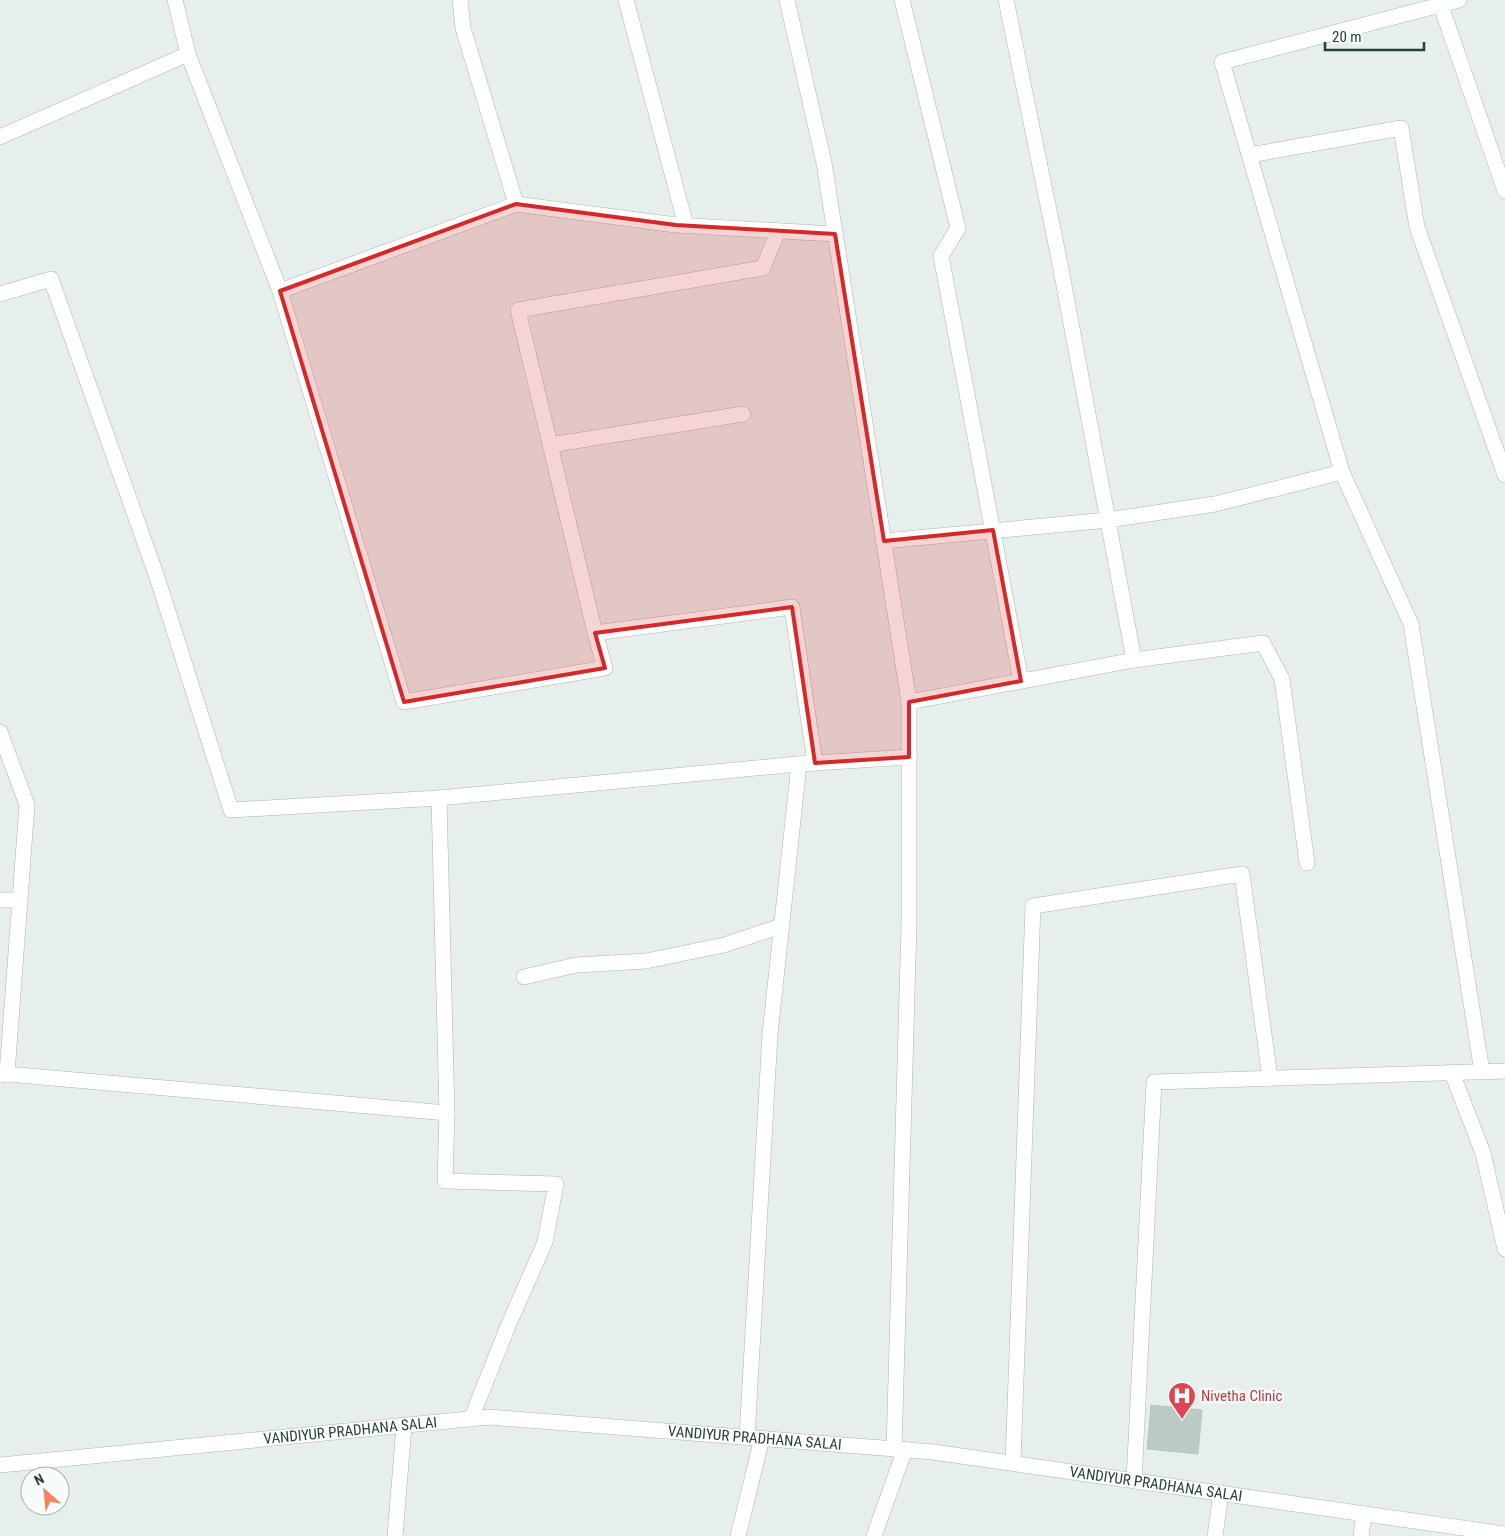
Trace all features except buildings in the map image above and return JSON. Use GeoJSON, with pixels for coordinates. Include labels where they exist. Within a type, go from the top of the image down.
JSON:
{"type":"FeatureCollection","features":[{"type":"Feature","properties":{"kind":"street"},"geometry":{"type":"LineString","coordinates":[[176,0],[188,54],[280,291],[404,702],[605,668],[518,310],[763,268],[778,231]]}},
{"type":"Feature","properties":{"kind":"street"},"geometry":{"type":"LineString","coordinates":[[460,0],[463,28],[516,204]]}},
{"type":"Feature","properties":{"kind":"street"},"geometry":{"type":"LineString","coordinates":[[626,0],[686,226]]}},
{"type":"Feature","properties":{"kind":"street"},"geometry":{"type":"LineString","coordinates":[[787,0],[824,163],[909,702],[909,924],[900,1449],[874,1536]]}},
{"type":"Feature","properties":{"kind":"street"},"geometry":{"type":"LineString","coordinates":[[902,0],[958,228],[941,256],[1021,682]]}},
{"type":"Feature","properties":{"kind":"street"},"geometry":{"type":"LineString","coordinates":[[1006,0],[1060,264],[1134,660]]}},
{"type":"Feature","properties":{"kind":"street"},"geometry":{"type":"LineString","coordinates":[[1459,0],[1440,2],[1222,62],[1342,472],[1411,624],[1482,1072]]}},
{"type":"Feature","properties":{"kind":"street"},"geometry":{"type":"LineString","coordinates":[[1440,2],[1505,191]]}},
{"type":"Feature","properties":{"kind":"street"},"geometry":{"type":"LineString","coordinates":[[0,137],[188,54]]}},
{"type":"Feature","properties":{"kind":"street"},"geometry":{"type":"LineString","coordinates":[[1250,155],[1401,128],[1417,227],[1505,475]]}},
{"type":"Feature","properties":{"kind":"street"},"geometry":{"type":"LineString","coordinates":[[280,291],[516,204],[686,226],[835,234]]}},
{"type":"Feature","properties":{"kind":"street"},"geometry":{"type":"LineString","coordinates":[[0,294],[51,278],[157,577],[231,810],[439,798],[799,764],[909,757]]}},
{"type":"Feature","properties":{"kind":"street"},"geometry":{"type":"LineString","coordinates":[[550,445],[743,414]]}},
{"type":"Feature","properties":{"kind":"street"},"geometry":{"type":"LineString","coordinates":[[884,541],[1108,520],[1215,504],[1342,472]]}},
{"type":"Feature","properties":{"kind":"street"},"geometry":{"type":"LineString","coordinates":[[595,633],[792,607],[815,763]]}},
{"type":"Feature","properties":{"kind":"street"},"geometry":{"type":"LineString","coordinates":[[909,702],[1134,660],[1263,643],[1282,679],[1307,863]]}},
{"type":"Feature","properties":{"kind":"street"},"geometry":{"type":"LineString","coordinates":[[0,732],[27,805],[3,1074],[447,1113]]}},
{"type":"Feature","properties":{"kind":"street"},"geometry":{"type":"LineString","coordinates":[[738,1536],[754,1438],[770,1034],[799,764]]}},
{"type":"Feature","properties":{"kind":"street"},"geometry":{"type":"LineString","coordinates":[[439,798],[447,1113],[445,1181],[556,1184],[545,1242],[508,1326],[471,1419]]}},
{"type":"Feature","properties":{"kind":"street"},"geometry":{"type":"LineString","coordinates":[[1013,1463],[1033,906],[1242,874],[1270,1078]]}},
{"type":"Feature","properties":{"kind":"street"},"geometry":{"type":"LineString","coordinates":[[0,900],[20,900]]}},
{"type":"Feature","properties":{"kind":"street"},"geometry":{"type":"LineString","coordinates":[[524,976],[576,965],[646,961],[724,945],[782,926]]}},
{"type":"Feature","properties":{"kind":"street"},"geometry":{"type":"LineString","coordinates":[[1134,1481],[1154,1082],[1505,1071]]}},
{"type":"Feature","properties":{"kind":"street"},"geometry":{"type":"LineString","coordinates":[[1452,1073],[1483,1153],[1505,1249]]}},
{"type":"Feature","properties":{"kind":"street","name":"VANDIYUR PRADHANA SALAI"},"geometry":{"type":"LineString","coordinates":[[0,1465],[489,1417],[900,1449],[1013,1463],[1504,1533]]}},
{"type":"Feature","properties":{"kind":"street"},"geometry":{"type":"LineString","coordinates":[[395,1536],[404,1426]]}},
{"type":"Feature","properties":{"kind":"street"},"geometry":{"type":"LineString","coordinates":[[1215,1536],[1221,1493]]}},
{"type":"Feature","properties":{"kind":"street"},"geometry":{"type":"LineString","coordinates":[[1361,1536],[1364,1514]]}},
{"type":"Feature","properties":{"kind":"highlighted area"},"geometry":{"type":"Polygon","coordinates":[[[516,204],[676,225],[835,234],[884,541],[993,530],[1021,681],[909,702],[909,757],[815,763],[792,607],[595,633],[605,668],[404,702],[280,291],[516,204]]]}},
{"type":"Feature","properties":{"kind":"place","name":"Nivetha Clinic"},"geometry":{"type":"Point","coordinates":[1182,1420]}}]}
